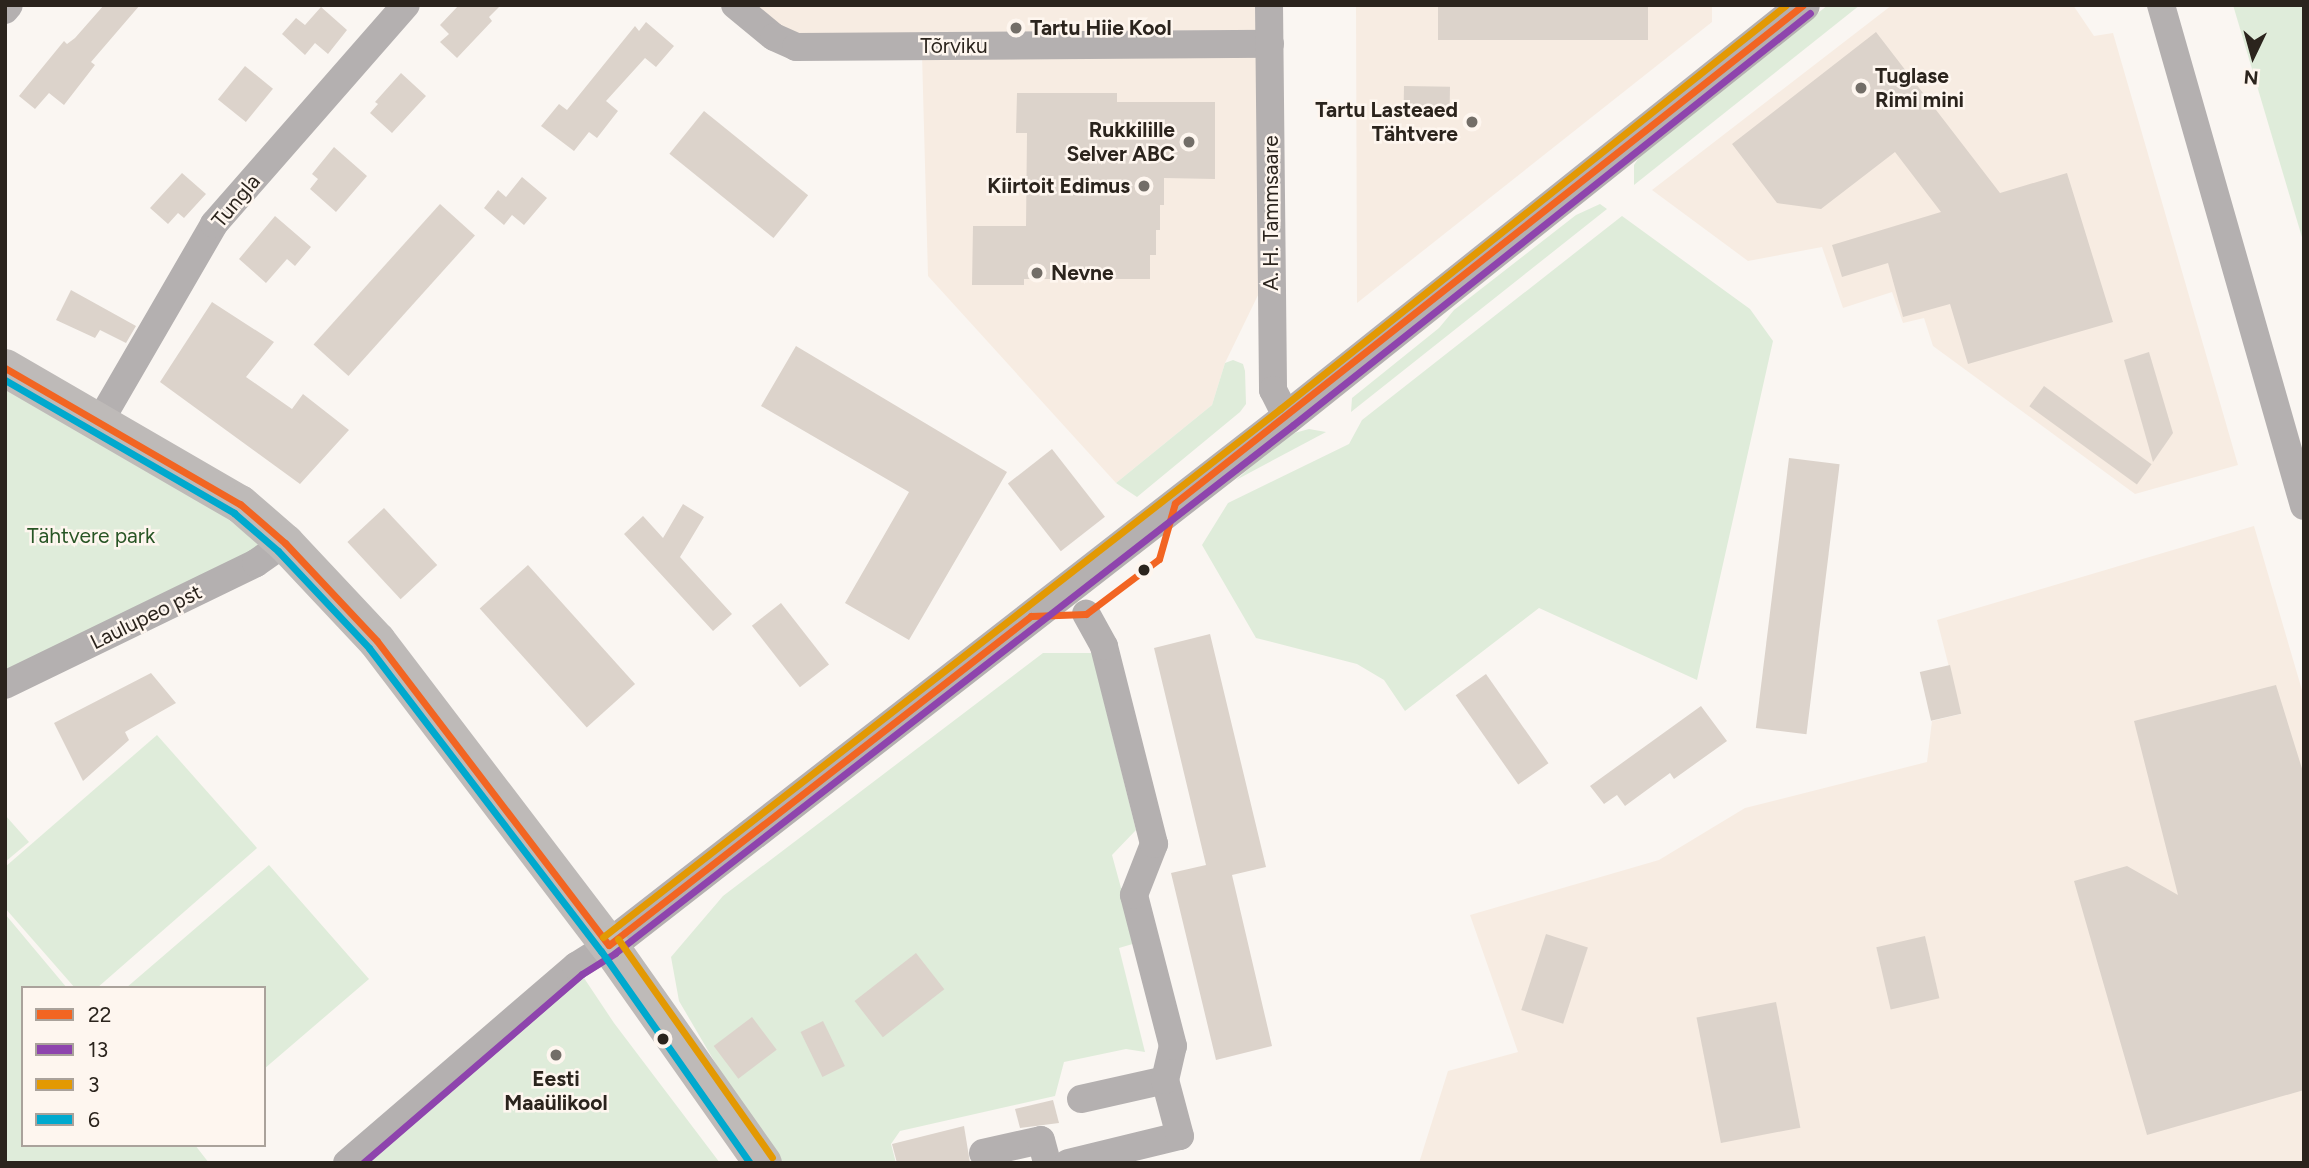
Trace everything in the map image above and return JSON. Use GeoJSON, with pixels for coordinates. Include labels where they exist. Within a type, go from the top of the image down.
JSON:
{"type":"FeatureCollection","features":[{"type":"Feature","properties":{"kind":"main road"},"geometry":{"type":"LineString","coordinates":[[5,368],[240,504],[285,543],[376,641],[609,945],[763,1163]]}},
{"type":"Feature","properties":{"kind":"street"},"geometry":{"type":"LineString","coordinates":[[5,10],[9,5]]}},
{"type":"Feature","properties":{"kind":"street","name":"Tungla"},"geometry":{"type":"LineString","coordinates":[[100,421],[214,224],[406,5]]}},
{"type":"Feature","properties":{"kind":"street","name":"Tõrviku"},"geometry":{"type":"LineString","coordinates":[[735,5],[774,37],[796,47],[1269,44]]}},
{"type":"Feature","properties":{"kind":"street","name":"A. H. Tammsaare"},"geometry":{"type":"LineString","coordinates":[[1269,5],[1273,390],[1287,416]]}},
{"type":"Feature","properties":{"kind":"street"},"geometry":{"type":"LineString","coordinates":[[348,1163],[576,967],[609,945],[1287,416],[1803,5]]}},
{"type":"Feature","properties":{"kind":"street"},"geometry":{"type":"LineString","coordinates":[[2161,5],[2304,506]]}},
{"type":"Feature","properties":{"kind":"street","name":"Laulupeo pst"},"geometry":{"type":"LineString","coordinates":[[5,685],[256,563],[285,543]]}},
{"type":"Feature","properties":{"kind":"street"},"geometry":{"type":"LineString","coordinates":[[1068,1163],[1180,1136],[1165,1080],[1173,1046],[1134,895],[1154,844],[1104,646],[1086,614]]}},
{"type":"Feature","properties":{"kind":"street"},"geometry":{"type":"LineString","coordinates":[[1081,1099],[1165,1080]]}},
{"type":"Feature","properties":{"kind":"street"},"geometry":{"type":"LineString","coordinates":[[983,1153],[1041,1140],[1046,1163]]}},
{"type":"Feature","properties":{"kind":"shaded area","name":"Tartu Hiie Kool"},"geometry":{"type":"Polygon","coordinates":[[[735,5],[1269,5],[1270,44],[796,47],[735,5]]]}},
{"type":"Feature","properties":{"kind":"shaded area","name":"Tartu Lasteaed Tähtvere"},"geometry":{"type":"Polygon","coordinates":[[[1356,5],[1712,5],[1712,22],[1357,303],[1356,5]]]}},
{"type":"Feature","properties":{"kind":"shaded area"},"geometry":{"type":"Polygon","coordinates":[[[1892,5],[2073,5],[2094,36],[2113,33],[2238,465],[2135,494],[1933,346],[1924,318],[1903,323],[1892,292],[1843,308],[1822,247],[1748,261],[1652,190],[1892,5]]]}},
{"type":"Feature","properties":{"kind":"shaded area"},"geometry":{"type":"Polygon","coordinates":[[[922,54],[1258,55],[1260,291],[1225,363],[1212,405],[1116,483],[928,276],[922,54]]]}},
{"type":"Feature","properties":{"kind":"shaded area"},"geometry":{"type":"Polygon","coordinates":[[[2254,526],[2304,697],[2304,1163],[1419,1163],[1448,1071],[1518,1052],[1470,915],[1659,860],[1745,808],[1927,762],[1932,721],[1961,714],[1937,620],[2254,526]]]}},
{"type":"Feature","properties":{"kind":"green space"},"geometry":{"type":"Polygon","coordinates":[[[1828,5],[1860,5],[1634,185],[1634,165],[1642,153],[1828,5]]]}},
{"type":"Feature","properties":{"kind":"green space"},"geometry":{"type":"Polygon","coordinates":[[[2233,5],[2304,5],[2304,244],[2233,5]]]}},
{"type":"Feature","properties":{"kind":"green space"},"geometry":{"type":"Polygon","coordinates":[[[1600,204],[1607,209],[1351,412],[1352,398],[1439,328],[1454,310],[1576,215],[1600,204]]]}},
{"type":"Feature","properties":{"kind":"green space"},"geometry":{"type":"Polygon","coordinates":[[[1622,216],[1750,309],[1773,341],[1697,680],[1539,608],[1405,711],[1384,680],[1357,664],[1256,638],[1202,545],[1228,503],[1349,444],[1362,420],[1622,216]]]}},
{"type":"Feature","properties":{"kind":"green space"},"geometry":{"type":"Polygon","coordinates":[[[1233,360],[1243,364],[1245,371],[1246,404],[1240,412],[1137,497],[1116,483],[1212,405],[1225,363],[1233,360]]]}},
{"type":"Feature","properties":{"kind":"green space","name":"Tähtvere park"},"geometry":{"type":"Polygon","coordinates":[[[5,389],[208,503],[264,548],[5,672],[5,389]]]}},
{"type":"Feature","properties":{"kind":"green space"},"geometry":{"type":"Polygon","coordinates":[[[1309,429],[1326,432],[1236,480],[1287,435],[1309,429]]]}},
{"type":"Feature","properties":{"kind":"green space"},"geometry":{"type":"Polygon","coordinates":[[[1043,653],[1092,653],[1136,830],[1112,855],[1136,943],[1119,948],[1145,1052],[1126,1049],[1064,1062],[1055,1096],[900,1131],[891,1144],[896,1163],[774,1163],[679,1001],[671,957],[723,896],[1043,653]]]}},
{"type":"Feature","properties":{"kind":"green space"},"geometry":{"type":"Polygon","coordinates":[[[157,735],[257,848],[99,986],[73,986],[5,908],[5,867],[157,735]]]}},
{"type":"Feature","properties":{"kind":"green space"},"geometry":{"type":"Polygon","coordinates":[[[5,815],[29,842],[5,862],[5,815]]]}},
{"type":"Feature","properties":{"kind":"green space"},"geometry":{"type":"Polygon","coordinates":[[[269,865],[369,979],[266,1067],[266,986],[128,986],[269,865]]]}},
{"type":"Feature","properties":{"kind":"green space"},"geometry":{"type":"Polygon","coordinates":[[[5,914],[65,986],[21,986],[21,1147],[197,1147],[209,1163],[5,1163],[5,914]]]}},
{"type":"Feature","properties":{"kind":"green space","name":"Eesti Maaülikool"},"geometry":{"type":"Polygon","coordinates":[[[576,966],[614,1023],[720,1163],[347,1163],[576,966]]]}},
{"type":"Feature","properties":{"kind":"building"},"geometry":{"type":"Polygon","coordinates":[[[104,5],[140,5],[91,62],[95,65],[64,105],[49,93],[35,109],[19,96],[64,41],[67,44],[75,38],[104,5]]]}},
{"type":"Feature","properties":{"kind":"building"},"geometry":{"type":"Polygon","coordinates":[[[459,5],[501,5],[489,17],[492,21],[457,58],[440,42],[449,34],[440,25],[459,5]]]}},
{"type":"Feature","properties":{"kind":"building","name":"Tartu Lasteaed Tähtvere"},"geometry":{"type":"Polygon","coordinates":[[[1438,5],[1648,5],[1648,40],[1438,40],[1438,5]]]}},
{"type":"Feature","properties":{"kind":"building"},"geometry":{"type":"Polygon","coordinates":[[[321,7],[347,30],[328,54],[315,43],[305,55],[282,34],[296,18],[305,25],[321,7]]]}},
{"type":"Feature","properties":{"kind":"building"},"geometry":{"type":"Polygon","coordinates":[[[646,22],[674,46],[656,67],[645,58],[606,101],[618,111],[597,138],[589,132],[574,151],[541,126],[559,104],[567,110],[635,26],[639,31],[646,22]]]}},
{"type":"Feature","properties":{"kind":"building"},"geometry":{"type":"Polygon","coordinates":[[[1876,32],[2000,193],[2067,173],[2113,322],[1968,364],[1950,304],[1903,317],[1888,263],[1842,277],[1832,245],[1941,212],[1895,152],[1821,209],[1777,203],[1732,144],[1876,32]]]}},
{"type":"Feature","properties":{"kind":"building"},"geometry":{"type":"Polygon","coordinates":[[[245,66],[273,89],[246,122],[218,99],[245,66]]]}},
{"type":"Feature","properties":{"kind":"building"},"geometry":{"type":"Polygon","coordinates":[[[401,73],[426,96],[392,133],[370,113],[378,104],[375,102],[401,73]]]}},
{"type":"Feature","properties":{"kind":"building"},"geometry":{"type":"Polygon","coordinates":[[[1404,86],[1450,87],[1450,108],[1404,107],[1404,86]]]}},
{"type":"Feature","properties":{"kind":"building"},"geometry":{"type":"Polygon","coordinates":[[[1017,93],[1117,93],[1117,102],[1215,102],[1215,179],[1164,178],[1164,205],[1160,205],[1160,230],[1156,230],[1156,255],[1150,255],[1150,279],[1024,279],[1024,285],[972,285],[973,226],[1026,226],[1027,133],[1016,133],[1017,93]]]}},
{"type":"Feature","properties":{"kind":"building"},"geometry":{"type":"Polygon","coordinates":[[[704,111],[808,195],[774,238],[669,154],[704,111]]]}},
{"type":"Feature","properties":{"kind":"building"},"geometry":{"type":"Polygon","coordinates":[[[334,147],[367,176],[336,212],[310,189],[318,179],[312,174],[334,147]]]}},
{"type":"Feature","properties":{"kind":"building"},"geometry":{"type":"Polygon","coordinates":[[[182,173],[206,194],[184,218],[178,213],[168,224],[150,208],[182,173]]]}},
{"type":"Feature","properties":{"kind":"building"},"geometry":{"type":"Polygon","coordinates":[[[522,177],[547,198],[524,225],[512,215],[504,225],[484,208],[498,190],[506,197],[522,177]]]}},
{"type":"Feature","properties":{"kind":"building"},"geometry":{"type":"Polygon","coordinates":[[[440,204],[475,235],[348,376],[314,344],[440,204]]]}},
{"type":"Feature","properties":{"kind":"building"},"geometry":{"type":"Polygon","coordinates":[[[275,216],[311,247],[295,266],[287,259],[266,283],[239,259],[275,216]]]}},
{"type":"Feature","properties":{"kind":"building"},"geometry":{"type":"Polygon","coordinates":[[[71,290],[136,326],[126,343],[100,330],[95,338],[56,320],[71,290]]]}},
{"type":"Feature","properties":{"kind":"building"},"geometry":{"type":"Polygon","coordinates":[[[212,302],[274,342],[246,377],[292,409],[303,394],[349,430],[300,484],[160,382],[212,302]]]}},
{"type":"Feature","properties":{"kind":"building"},"geometry":{"type":"Polygon","coordinates":[[[796,346],[1007,472],[909,640],[845,603],[909,492],[761,406],[796,346]]]}},
{"type":"Feature","properties":{"kind":"building"},"geometry":{"type":"Polygon","coordinates":[[[2149,352],[2173,433],[2153,462],[2124,360],[2149,352]]]}},
{"type":"Feature","properties":{"kind":"building"},"geometry":{"type":"Polygon","coordinates":[[[2044,386],[2152,464],[2137,484],[2029,406],[2044,386]]]}},
{"type":"Feature","properties":{"kind":"building"},"geometry":{"type":"Polygon","coordinates":[[[1052,449],[1105,517],[1061,551],[1008,483],[1052,449]]]}},
{"type":"Feature","properties":{"kind":"building"},"geometry":{"type":"Polygon","coordinates":[[[1789,458],[1840,464],[1806,734],[1756,728],[1789,458]]]}},
{"type":"Feature","properties":{"kind":"building"},"geometry":{"type":"Polygon","coordinates":[[[683,504],[704,517],[680,557],[732,614],[713,631],[624,534],[643,516],[663,538],[683,504]]]}},
{"type":"Feature","properties":{"kind":"building"},"geometry":{"type":"Polygon","coordinates":[[[384,508],[437,565],[401,599],[347,542],[384,508]]]}},
{"type":"Feature","properties":{"kind":"building"},"geometry":{"type":"Polygon","coordinates":[[[528,565],[635,684],[587,727],[480,608],[528,565]]]}},
{"type":"Feature","properties":{"kind":"building"},"geometry":{"type":"Polygon","coordinates":[[[781,603],[829,664],[800,687],[752,626],[781,603]]]}},
{"type":"Feature","properties":{"kind":"building"},"geometry":{"type":"Polygon","coordinates":[[[1210,634],[1266,867],[1232,875],[1272,1046],[1216,1060],[1171,873],[1206,865],[1154,648],[1210,634]]]}},
{"type":"Feature","properties":{"kind":"building"},"geometry":{"type":"Polygon","coordinates":[[[1950,665],[1961,714],[1931,721],[1920,672],[1950,665]]]}},
{"type":"Feature","properties":{"kind":"building"},"geometry":{"type":"Polygon","coordinates":[[[151,673],[176,703],[125,732],[129,740],[83,781],[54,723],[151,673]]]}},
{"type":"Feature","properties":{"kind":"building"},"geometry":{"type":"Polygon","coordinates":[[[1486,674],[1549,763],[1518,785],[1456,695],[1486,674]]]}},
{"type":"Feature","properties":{"kind":"building"},"geometry":{"type":"Polygon","coordinates":[[[2276,685],[2304,775],[2304,1090],[2147,1135],[2074,881],[2127,866],[2178,895],[2134,721],[2276,685]]]}},
{"type":"Feature","properties":{"kind":"building"},"geometry":{"type":"Polygon","coordinates":[[[1701,706],[1727,741],[1674,779],[1670,773],[1625,806],[1617,795],[1604,804],[1590,786],[1701,706]]]}},
{"type":"Feature","properties":{"kind":"building"},"geometry":{"type":"Polygon","coordinates":[[[1546,934],[1588,948],[1563,1024],[1521,1010],[1546,934]]]}},
{"type":"Feature","properties":{"kind":"building"},"geometry":{"type":"Polygon","coordinates":[[[1925,936],[1939,998],[1891,1010],[1876,947],[1925,936]]]}},
{"type":"Feature","properties":{"kind":"building"},"geometry":{"type":"Polygon","coordinates":[[[916,953],[944,989],[883,1037],[855,1001],[916,953]]]}},
{"type":"Feature","properties":{"kind":"building"},"geometry":{"type":"Polygon","coordinates":[[[1776,1002],[1800,1128],[1721,1143],[1696,1017],[1776,1002]]]}},
{"type":"Feature","properties":{"kind":"building"},"geometry":{"type":"Polygon","coordinates":[[[752,1017],[777,1050],[738,1079],[714,1046],[752,1017]]]}},
{"type":"Feature","properties":{"kind":"building"},"geometry":{"type":"Polygon","coordinates":[[[823,1021],[845,1066],[822,1077],[801,1032],[823,1021]]]}},
{"type":"Feature","properties":{"kind":"building"},"geometry":{"type":"Polygon","coordinates":[[[1053,1100],[1059,1123],[1020,1128],[1015,1109],[1053,1100]]]}},
{"type":"Feature","properties":{"kind":"building"},"geometry":{"type":"Polygon","coordinates":[[[964,1126],[970,1163],[897,1163],[892,1144],[964,1126]]]}},
{"type":"Feature","properties":{"kind":"transit line","name":"3"},"geometry":{"type":"LineString","coordinates":[[603,937],[1280,409],[1786,5]]}},
{"type":"Feature","properties":{"kind":"transit line","name":"22"},"geometry":{"type":"LineString","coordinates":[[1175,503],[1803,5]]}},
{"type":"Feature","properties":{"kind":"transit line","name":"13"},"geometry":{"type":"LineString","coordinates":[[363,1163],[582,974],[615,953],[1293,425],[1810,13]]}},
{"type":"Feature","properties":{"kind":"transit line","name":"22"},"geometry":{"type":"LineString","coordinates":[[5,368],[240,504],[285,543],[377,641],[609,945]]}},
{"type":"Feature","properties":{"kind":"transit line","name":"6"},"geometry":{"type":"LineString","coordinates":[[5,380],[234,513],[278,551],[369,648],[601,951],[750,1163]]}},
{"type":"Feature","properties":{"kind":"transit line","name":"22"},"geometry":{"type":"LineString","coordinates":[[1031,616],[1086,614],[1159,559],[1175,503]]}},
{"type":"Feature","properties":{"kind":"transit line","name":"22"},"geometry":{"type":"LineString","coordinates":[[609,945],[1031,616]]}},
{"type":"Feature","properties":{"kind":"transit line","name":"3"},"geometry":{"type":"LineString","coordinates":[[618,939],[772,1157]]}},
{"type":"Feature","properties":{"kind":"place","name":"Tartu Hiie Kool"},"geometry":{"type":"Point","coordinates":[1016,28]}},
{"type":"Feature","properties":{"kind":"place","name":"Tuglase Rimi mini"},"geometry":{"type":"Point","coordinates":[1861,88]}},
{"type":"Feature","properties":{"kind":"place","name":"Tartu Lasteaed Tähtvere"},"geometry":{"type":"Point","coordinates":[1472,122]}},
{"type":"Feature","properties":{"kind":"place","name":"Rukkilille Selver ABC"},"geometry":{"type":"Point","coordinates":[1189,142]}},
{"type":"Feature","properties":{"kind":"place","name":"Kiirtoit Edimus"},"geometry":{"type":"Point","coordinates":[1144,186]}},
{"type":"Feature","properties":{"kind":"place","name":"Nevne"},"geometry":{"type":"Point","coordinates":[1037,273]}},
{"type":"Feature","properties":{"kind":"place","name":"Eesti Maaülikool"},"geometry":{"type":"Point","coordinates":[556,1055]}}]}
